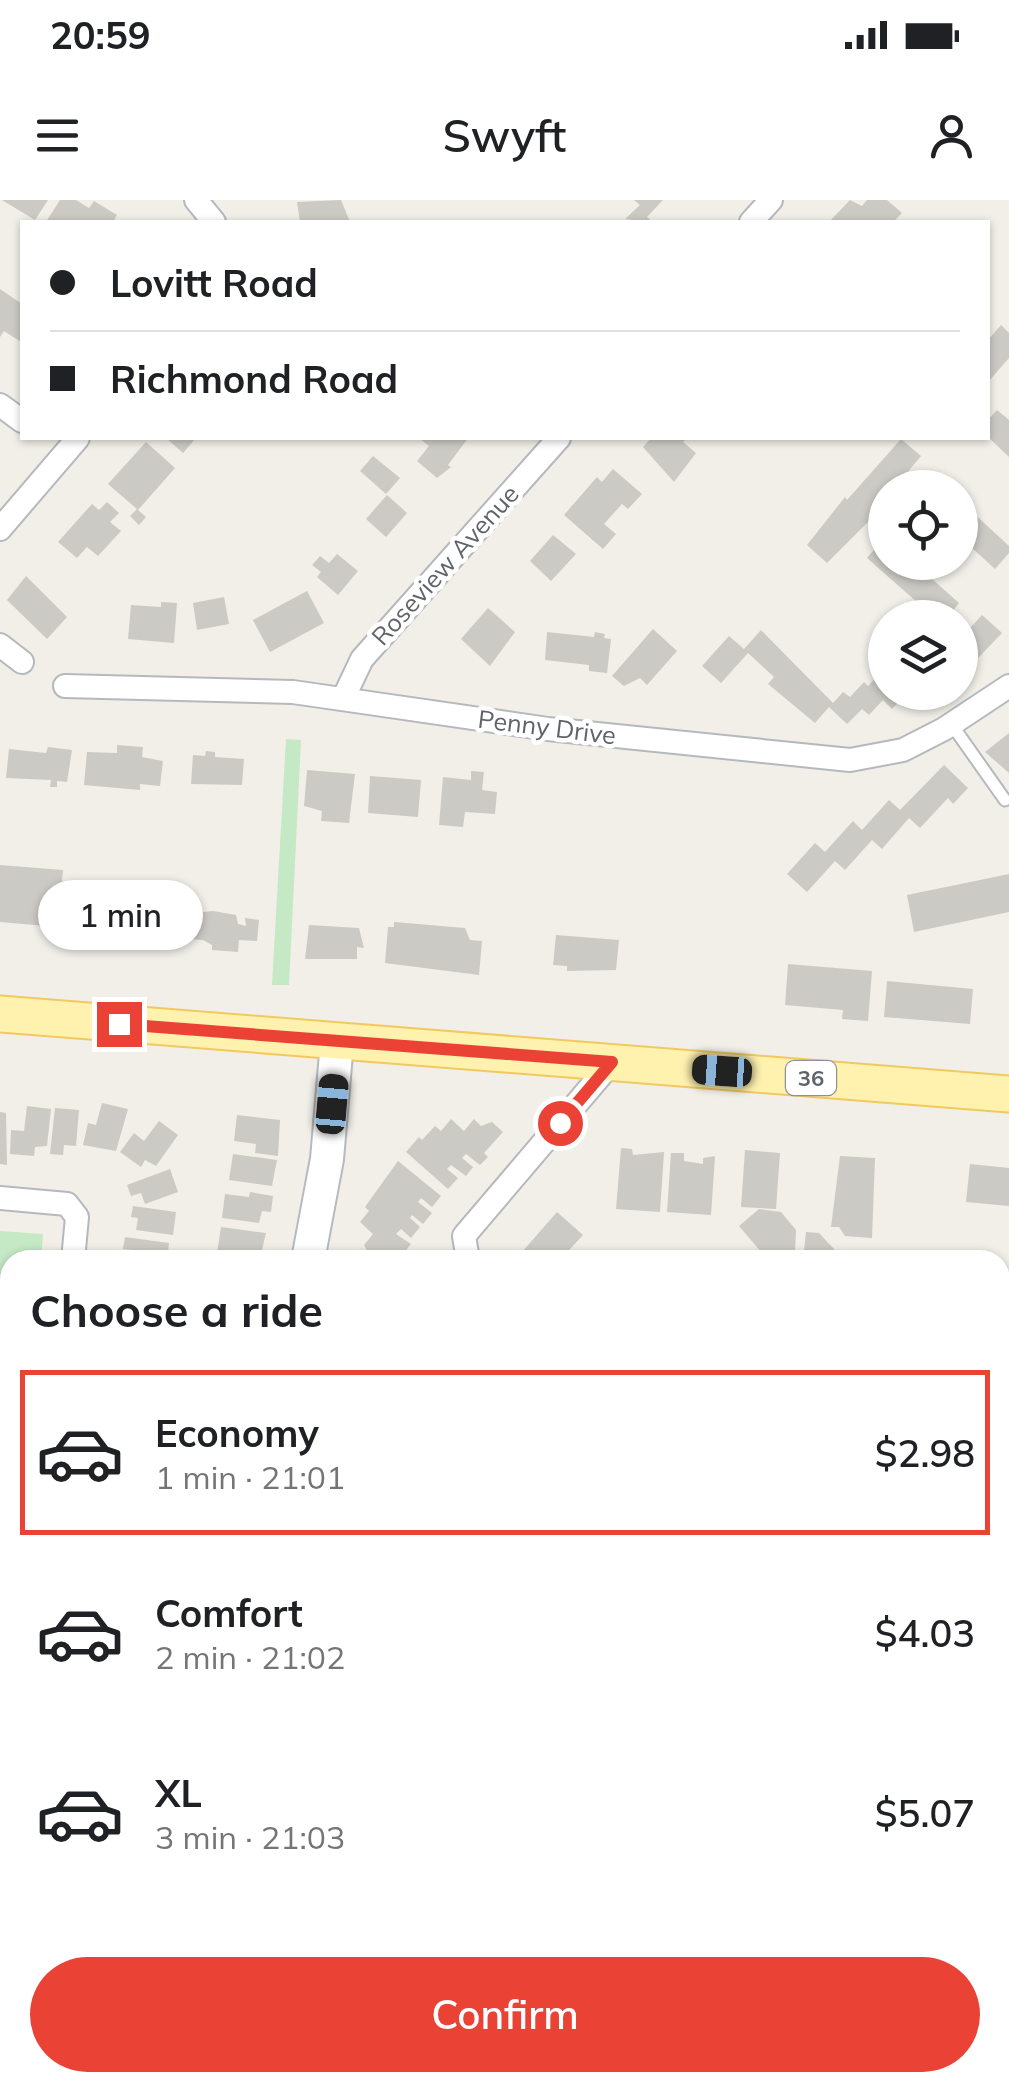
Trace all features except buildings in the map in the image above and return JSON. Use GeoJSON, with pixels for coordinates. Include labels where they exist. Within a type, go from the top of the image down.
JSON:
{"type":"FeatureCollection","features":[{"type":"Feature","properties":{"kind":"main road","name":"36"},"geometry":{"type":"LineString","coordinates":[[0,1014],[1009,1094]]}},
{"type":"Feature","properties":{"kind":"street"},"geometry":{"type":"LineString","coordinates":[[196,200],[212,220]]}},
{"type":"Feature","properties":{"kind":"street"},"geometry":{"type":"LineString","coordinates":[[753,220],[771,200]]}},
{"type":"Feature","properties":{"kind":"street","name":"Roseview Avenue"},"geometry":{"type":"LineString","coordinates":[[343,700],[362,659],[557,440]]}},
{"type":"Feature","properties":{"kind":"street"},"geometry":{"type":"LineString","coordinates":[[0,528],[64,442]]}},
{"type":"Feature","properties":{"kind":"street"},"geometry":{"type":"LineString","coordinates":[[0,644],[22,662]]}},
{"type":"Feature","properties":{"kind":"street","name":"Penny Drive"},"geometry":{"type":"LineString","coordinates":[[65,686],[293,692],[548,730],[850,760],[903,750],[952,724],[1009,686]]}},
{"type":"Feature","properties":{"kind":"street"},"geometry":{"type":"LineString","coordinates":[[310,1250],[327,1158],[337,1042]]}},
{"type":"Feature","properties":{"kind":"street"},"geometry":{"type":"LineString","coordinates":[[466,1250],[464,1236],[612,1062]]}},
{"type":"Feature","properties":{"kind":"street"},"geometry":{"type":"LineString","coordinates":[[0,1198],[66,1204],[77,1217],[74,1250]]}},
{"type":"Feature","properties":{"kind":"lane"},"geometry":{"type":"LineString","coordinates":[[952,724],[1005,800]]}},
{"type":"Feature","properties":{"kind":"green space"},"geometry":{"type":"Polygon","coordinates":[[[286,739],[301,740],[289,985],[272,985],[286,739]]]}},
{"type":"Feature","properties":{"kind":"green space"},"geometry":{"type":"Polygon","coordinates":[[[0,1231],[43,1234],[42,1250],[0,1250],[0,1231]]]}},
{"type":"Feature","properties":{"kind":"route"},"geometry":{"type":"LineString","coordinates":[[119,1024],[612,1062],[560,1123]]}}]}
